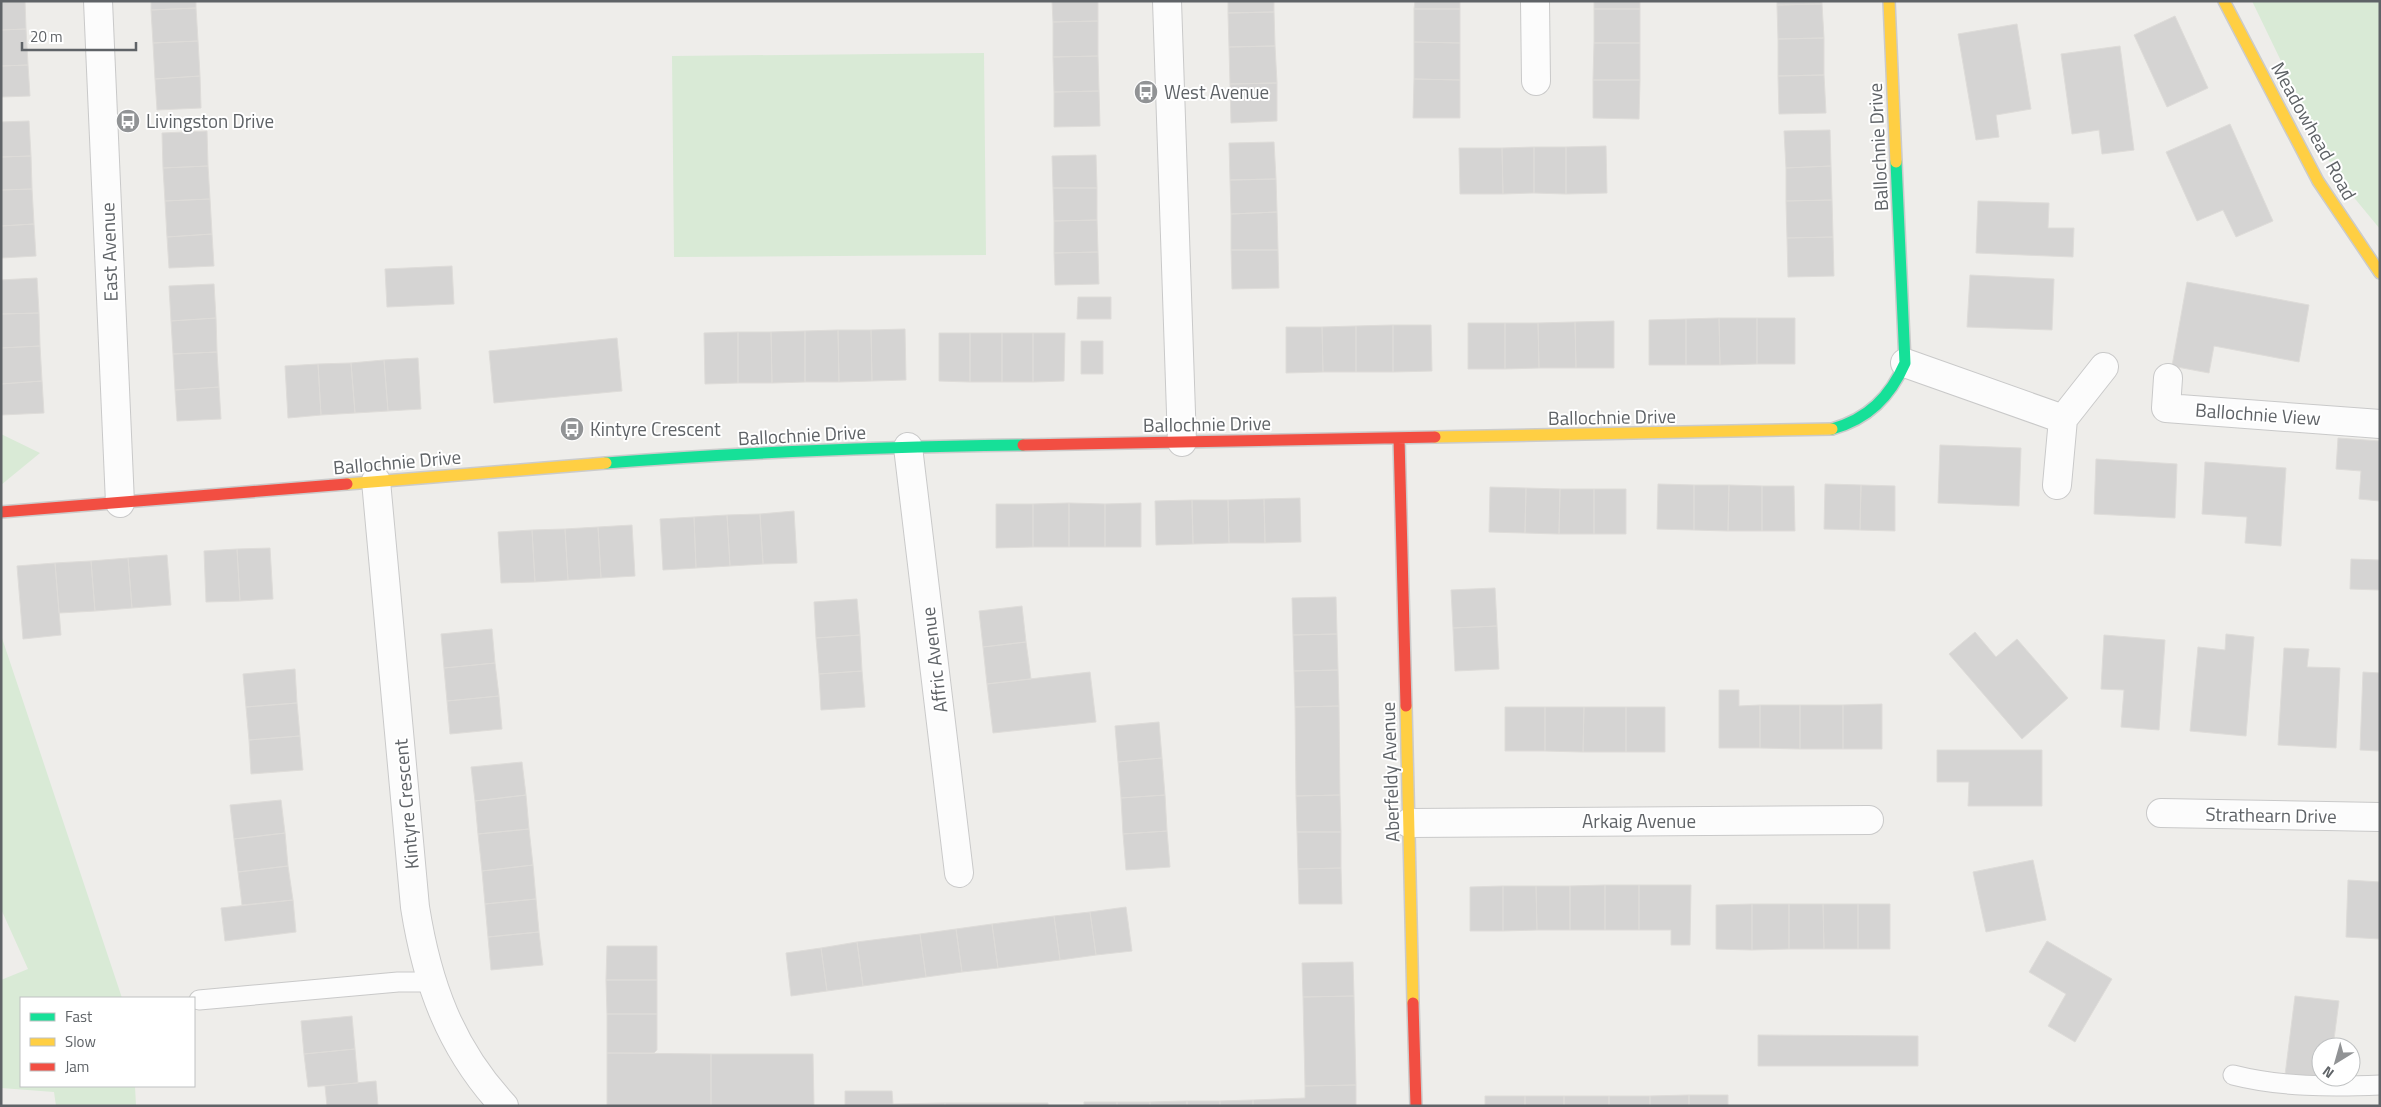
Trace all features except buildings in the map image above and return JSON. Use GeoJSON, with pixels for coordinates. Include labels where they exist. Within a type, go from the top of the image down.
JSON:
{"type":"FeatureCollection","features":[{"type":"Feature","properties":{"kind":"street","name":"East Avenue"},"geometry":{"type":"LineString","coordinates":[[98,1],[120,503]]}},
{"type":"Feature","properties":{"kind":"street"},"geometry":{"type":"LineString","coordinates":[[1167,1],[1182,442]]}},
{"type":"Feature","properties":{"kind":"street"},"geometry":{"type":"LineString","coordinates":[[1535,1],[1536,81]]}},
{"type":"Feature","properties":{"kind":"street","name":"Ballochnie Drive"},"geometry":{"type":"LineString","coordinates":[[1,512],[376,480],[667,458],[908,447],[1829,430],[1846,426],[1876,408],[1898,379],[1905,362],[1888,1]]}},
{"type":"Feature","properties":{"kind":"street","name":"Meadowhead Road"},"geometry":{"type":"LineString","coordinates":[[2224,1],[2318,181],[2380,273]]}},
{"type":"Feature","properties":{"kind":"street"},"geometry":{"type":"LineString","coordinates":[[1905,362],[2063,419]]}},
{"type":"Feature","properties":{"kind":"street"},"geometry":{"type":"LineString","coordinates":[[2057,486],[2063,419],[2104,367]]}},
{"type":"Feature","properties":{"kind":"street","name":"Ballochnie View"},"geometry":{"type":"LineString","coordinates":[[2168,378],[2166,408],[2380,424]]}},
{"type":"Feature","properties":{"kind":"street","name":"Aberfeldy Avenue"},"geometry":{"type":"LineString","coordinates":[[1399,438],[1416,1106]]}},
{"type":"Feature","properties":{"kind":"street","name":"Affric Avenue"},"geometry":{"type":"LineString","coordinates":[[908,447],[959,873]]}},
{"type":"Feature","properties":{"kind":"street","name":"Kintyre Crescent"},"geometry":{"type":"LineString","coordinates":[[376,480],[415,907],[421,945],[430,982],[447,1023],[468,1061],[504,1106]]}},
{"type":"Feature","properties":{"kind":"street","name":"Strathearn Drive"},"geometry":{"type":"LineString","coordinates":[[2161,813],[2380,817]]}},
{"type":"Feature","properties":{"kind":"street","name":"Arkaig Avenue"},"geometry":{"type":"LineString","coordinates":[[1409,823],[1869,820]]}},
{"type":"Feature","properties":{"kind":"lane"},"geometry":{"type":"LineString","coordinates":[[200,1000],[398,982],[430,982]]}},
{"type":"Feature","properties":{"kind":"lane"},"geometry":{"type":"LineString","coordinates":[[2232,1075],[2261,1082],[2342,1087],[2380,1085]]}},
{"type":"Feature","properties":{"kind":"green space"},"geometry":{"type":"Polygon","coordinates":[[[2252,1],[2380,1],[2380,229],[2337,177],[2252,1]]]}},
{"type":"Feature","properties":{"kind":"green space"},"geometry":{"type":"Polygon","coordinates":[[[984,53],[986,255],[674,257],[672,56],[984,53]]]}},
{"type":"Feature","properties":{"kind":"green space"},"geometry":{"type":"Polygon","coordinates":[[[1,434],[40,453],[1,485],[1,434]]]}},
{"type":"Feature","properties":{"kind":"green space"},"geometry":{"type":"Polygon","coordinates":[[[1,635],[122,997],[20,997],[20,1087],[135,1087],[136,1106],[56,1106],[54,1092],[1,1088],[1,980],[28,969],[1,909],[1,635]]]}},
{"type":"Feature","properties":{"kind":"traffic: fast"},"geometry":{"type":"LineString","coordinates":[[1832,429],[1845,425],[1867,413],[1876,405],[1892,386],[1905,363],[1896,162]]}},
{"type":"Feature","properties":{"kind":"traffic: fast"},"geometry":{"type":"LineString","coordinates":[[606,463],[814,451],[1023,445]]}},
{"type":"Feature","properties":{"kind":"traffic: slow"},"geometry":{"type":"LineString","coordinates":[[1889,1],[1896,162]]}},
{"type":"Feature","properties":{"kind":"traffic: slow"},"geometry":{"type":"LineString","coordinates":[[2224,1],[2318,181],[2380,273]]}},
{"type":"Feature","properties":{"kind":"traffic: slow"},"geometry":{"type":"LineString","coordinates":[[1435,437],[1832,429]]}},
{"type":"Feature","properties":{"kind":"traffic: slow"},"geometry":{"type":"LineString","coordinates":[[347,484],[606,463]]}},
{"type":"Feature","properties":{"kind":"traffic: slow"},"geometry":{"type":"LineString","coordinates":[[1406,706],[1413,1003]]}},
{"type":"Feature","properties":{"kind":"traffic: jam"},"geometry":{"type":"LineString","coordinates":[[1023,445],[1435,437]]}},
{"type":"Feature","properties":{"kind":"traffic: jam"},"geometry":{"type":"LineString","coordinates":[[1399,438],[1406,706]]}},
{"type":"Feature","properties":{"kind":"traffic: jam"},"geometry":{"type":"LineString","coordinates":[[1,512],[347,484]]}},
{"type":"Feature","properties":{"kind":"traffic: jam"},"geometry":{"type":"LineString","coordinates":[[1413,1003],[1416,1106]]}},
{"type":"Feature","properties":{"kind":"place","name":"West Avenue"},"geometry":{"type":"Point","coordinates":[1146,92]}},
{"type":"Feature","properties":{"kind":"place","name":"Livingston Drive"},"geometry":{"type":"Point","coordinates":[128,121]}},
{"type":"Feature","properties":{"kind":"place","name":"Kintyre Crescent"},"geometry":{"type":"Point","coordinates":[572,429]}}]}
